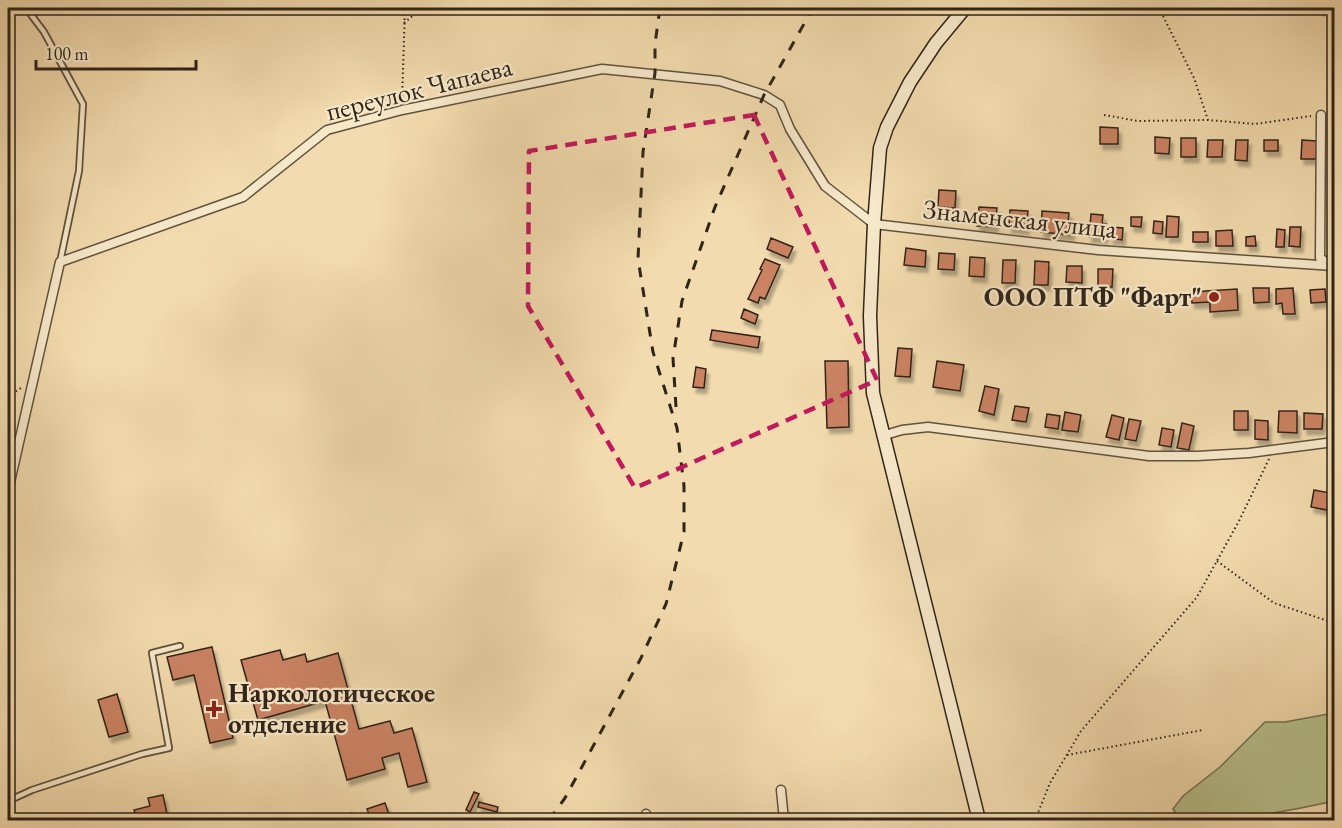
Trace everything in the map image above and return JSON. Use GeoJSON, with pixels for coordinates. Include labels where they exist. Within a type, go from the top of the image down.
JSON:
{"type":"FeatureCollection","features":[{"type":"Feature","properties":{"kind":"main road"},"geometry":{"type":"LineString","coordinates":[[964,8],[936,43],[910,82],[887,128],[880,148],[870,316],[873,393],[882,436],[979,820]]}},
{"type":"Feature","properties":{"kind":"street","name":"переулок Чапаева"},"geometry":{"type":"LineString","coordinates":[[60,262],[243,197],[327,130],[402,110],[602,69],[720,81],[764,95],[780,105],[790,129],[825,186],[874,224]]}},
{"type":"Feature","properties":{"kind":"street"},"geometry":{"type":"LineString","coordinates":[[1321,115],[1320,258],[1333,266],[1335,349]]}},
{"type":"Feature","properties":{"kind":"street","name":"Знаменская улица"},"geometry":{"type":"LineString","coordinates":[[874,224],[1098,250],[1333,266]]}},
{"type":"Feature","properties":{"kind":"street"},"geometry":{"type":"LineString","coordinates":[[8,491],[60,262]]}},
{"type":"Feature","properties":{"kind":"street"},"geometry":{"type":"LineString","coordinates":[[882,436],[902,430],[928,427],[1149,456],[1249,453],[1335,442]]}},
{"type":"Feature","properties":{"kind":"street"},"geometry":{"type":"LineString","coordinates":[[781,790],[784,820]]}},
{"type":"Feature","properties":{"kind":"lane"},"geometry":{"type":"LineString","coordinates":[[26,8],[44,33],[83,104],[79,171],[60,262]]}},
{"type":"Feature","properties":{"kind":"lane"},"geometry":{"type":"LineString","coordinates":[[8,801],[32,790],[142,754],[170,748],[152,653],[180,646]]}},
{"type":"Feature","properties":{"kind":"path"},"geometry":{"type":"LineString","coordinates":[[402,110],[405,8]]}},
{"type":"Feature","properties":{"kind":"path"},"geometry":{"type":"LineString","coordinates":[[404,23],[422,8]]}},
{"type":"Feature","properties":{"kind":"path"},"geometry":{"type":"LineString","coordinates":[[1159,8],[1194,78],[1208,120]]}},
{"type":"Feature","properties":{"kind":"path"},"geometry":{"type":"LineString","coordinates":[[1306,8],[1335,20]]}},
{"type":"Feature","properties":{"kind":"path"},"geometry":{"type":"LineString","coordinates":[[1104,115],[1138,121],[1208,120],[1256,124],[1321,115]]}},
{"type":"Feature","properties":{"kind":"path"},"geometry":{"type":"LineString","coordinates":[[8,396],[32,381]]}},
{"type":"Feature","properties":{"kind":"path"},"geometry":{"type":"LineString","coordinates":[[1035,820],[1050,783],[1081,731],[1197,597],[1274,448]]}},
{"type":"Feature","properties":{"kind":"path"},"geometry":{"type":"LineString","coordinates":[[1217,561],[1274,603],[1335,623]]}},
{"type":"Feature","properties":{"kind":"path"},"geometry":{"type":"LineString","coordinates":[[1067,755],[1203,730]]}},
{"type":"Feature","properties":{"kind":"highlighted area"},"geometry":{"type":"Polygon","coordinates":[[[754,115],[877,380],[635,488],[528,306],[529,151],[754,115]]]}},
{"type":"Feature","properties":{"kind":"green space"},"geometry":{"type":"Polygon","coordinates":[[[1334,713],[1334,801],[1279,812],[1222,819],[1180,819],[1173,809],[1183,796],[1220,767],[1265,722],[1285,722],[1334,713]]]}},
{"type":"Feature","properties":{"kind":"building"},"geometry":{"type":"Polygon","coordinates":[[[1100,127],[1118,128],[1118,144],[1100,144],[1100,127]]]}},
{"type":"Feature","properties":{"kind":"building"},"geometry":{"type":"Polygon","coordinates":[[[1155,137],[1170,138],[1169,154],[1155,153],[1155,137]]]}},
{"type":"Feature","properties":{"kind":"building"},"geometry":{"type":"Polygon","coordinates":[[[1181,138],[1196,138],[1196,157],[1181,157],[1181,138]]]}},
{"type":"Feature","properties":{"kind":"building"},"geometry":{"type":"Polygon","coordinates":[[[1208,140],[1223,140],[1222,157],[1207,157],[1208,140]]]}},
{"type":"Feature","properties":{"kind":"building"},"geometry":{"type":"Polygon","coordinates":[[[1236,140],[1248,140],[1247,161],[1235,160],[1236,140]]]}},
{"type":"Feature","properties":{"kind":"building"},"geometry":{"type":"Polygon","coordinates":[[[1264,140],[1278,140],[1278,151],[1264,151],[1264,140]]]}},
{"type":"Feature","properties":{"kind":"building"},"geometry":{"type":"Polygon","coordinates":[[[1302,140],[1317,141],[1316,159],[1301,159],[1302,140]]]}},
{"type":"Feature","properties":{"kind":"building"},"geometry":{"type":"Polygon","coordinates":[[[1328,141],[1334,141],[1334,154],[1328,154],[1328,141]]]}},
{"type":"Feature","properties":{"kind":"building"},"geometry":{"type":"Polygon","coordinates":[[[939,190],[956,191],[955,208],[938,207],[939,190]]]}},
{"type":"Feature","properties":{"kind":"building"},"geometry":{"type":"Polygon","coordinates":[[[979,207],[997,208],[995,227],[977,226],[979,207]]]}},
{"type":"Feature","properties":{"kind":"building"},"geometry":{"type":"Polygon","coordinates":[[[1010,210],[1028,211],[1026,229],[1009,227],[1010,210]]]}},
{"type":"Feature","properties":{"kind":"building"},"geometry":{"type":"Polygon","coordinates":[[[1042,211],[1069,213],[1068,223],[1072,223],[1071,235],[1041,232],[1042,211]]]}},
{"type":"Feature","properties":{"kind":"building"},"geometry":{"type":"Polygon","coordinates":[[[1091,214],[1103,215],[1102,224],[1106,224],[1105,238],[1089,237],[1091,214]]]}},
{"type":"Feature","properties":{"kind":"building"},"geometry":{"type":"Polygon","coordinates":[[[1167,216],[1179,217],[1178,237],[1166,237],[1167,216]]]}},
{"type":"Feature","properties":{"kind":"building"},"geometry":{"type":"Polygon","coordinates":[[[1131,217],[1142,217],[1141,227],[1131,226],[1131,217]]]}},
{"type":"Feature","properties":{"kind":"building"},"geometry":{"type":"Polygon","coordinates":[[[1154,221],[1163,222],[1162,234],[1153,233],[1154,221]]]}},
{"type":"Feature","properties":{"kind":"building"},"geometry":{"type":"Polygon","coordinates":[[[1111,227],[1123,228],[1122,240],[1110,238],[1111,227]]]}},
{"type":"Feature","properties":{"kind":"building"},"geometry":{"type":"Polygon","coordinates":[[[1290,227],[1301,227],[1300,247],[1289,246],[1290,227]]]}},
{"type":"Feature","properties":{"kind":"building"},"geometry":{"type":"Polygon","coordinates":[[[1277,229],[1285,230],[1284,247],[1276,247],[1277,229]]]}},
{"type":"Feature","properties":{"kind":"building"},"geometry":{"type":"Polygon","coordinates":[[[1232,230],[1233,246],[1216,246],[1216,231],[1232,230]]]}},
{"type":"Feature","properties":{"kind":"building"},"geometry":{"type":"Polygon","coordinates":[[[1193,232],[1208,232],[1208,242],[1193,242],[1193,232]]]}},
{"type":"Feature","properties":{"kind":"building"},"geometry":{"type":"Polygon","coordinates":[[[1255,236],[1256,246],[1246,246],[1246,237],[1255,236]]]}},
{"type":"Feature","properties":{"kind":"building"},"geometry":{"type":"Polygon","coordinates":[[[771,238],[793,247],[788,258],[767,249],[771,238]]]}},
{"type":"Feature","properties":{"kind":"building"},"geometry":{"type":"Polygon","coordinates":[[[906,248],[926,251],[925,267],[904,265],[906,248]]]}},
{"type":"Feature","properties":{"kind":"building"},"geometry":{"type":"Polygon","coordinates":[[[939,253],[955,254],[954,270],[938,269],[939,253]]]}},
{"type":"Feature","properties":{"kind":"building"},"geometry":{"type":"Polygon","coordinates":[[[970,257],[985,258],[984,277],[969,276],[970,257]]]}},
{"type":"Feature","properties":{"kind":"building"},"geometry":{"type":"Polygon","coordinates":[[[765,259],[780,265],[765,299],[760,297],[758,303],[748,299],[765,259]]]}},
{"type":"Feature","properties":{"kind":"building"},"geometry":{"type":"Polygon","coordinates":[[[1003,260],[1016,260],[1015,283],[1002,283],[1003,260]]]}},
{"type":"Feature","properties":{"kind":"building"},"geometry":{"type":"Polygon","coordinates":[[[1035,261],[1049,262],[1048,285],[1034,285],[1035,261]]]}},
{"type":"Feature","properties":{"kind":"building"},"geometry":{"type":"Polygon","coordinates":[[[1067,266],[1082,266],[1082,283],[1066,282],[1067,266]]]}},
{"type":"Feature","properties":{"kind":"building"},"geometry":{"type":"Polygon","coordinates":[[[1098,269],[1113,269],[1112,287],[1098,286],[1098,269]]]}},
{"type":"Feature","properties":{"kind":"building"},"geometry":{"type":"Polygon","coordinates":[[[1253,288],[1269,288],[1269,302],[1254,303],[1253,288]]]}},
{"type":"Feature","properties":{"kind":"building"},"geometry":{"type":"Polygon","coordinates":[[[1293,288],[1295,314],[1283,314],[1282,303],[1276,304],[1276,289],[1293,288]]]}},
{"type":"Feature","properties":{"kind":"building","name":"ООО ПТФ \"Фарт\""},"geometry":{"type":"Polygon","coordinates":[[[1237,289],[1238,310],[1210,312],[1210,302],[1192,303],[1191,292],[1237,289]]]}},
{"type":"Feature","properties":{"kind":"building"},"geometry":{"type":"Polygon","coordinates":[[[1325,289],[1326,302],[1311,303],[1310,290],[1325,289]]]}},
{"type":"Feature","properties":{"kind":"building"},"geometry":{"type":"Polygon","coordinates":[[[744,309],[758,315],[755,324],[741,318],[744,309]]]}},
{"type":"Feature","properties":{"kind":"building"},"geometry":{"type":"Polygon","coordinates":[[[712,330],[760,337],[758,348],[710,340],[712,330]]]}},
{"type":"Feature","properties":{"kind":"building"},"geometry":{"type":"Polygon","coordinates":[[[898,348],[912,349],[910,377],[895,376],[898,348]]]}},
{"type":"Feature","properties":{"kind":"building"},"geometry":{"type":"Polygon","coordinates":[[[825,361],[848,361],[849,427],[827,428],[825,361]]]}},
{"type":"Feature","properties":{"kind":"building"},"geometry":{"type":"Polygon","coordinates":[[[937,361],[964,365],[960,391],[933,387],[937,361]]]}},
{"type":"Feature","properties":{"kind":"building"},"geometry":{"type":"Polygon","coordinates":[[[696,367],[706,369],[704,388],[693,387],[696,367]]]}},
{"type":"Feature","properties":{"kind":"building"},"geometry":{"type":"Polygon","coordinates":[[[985,386],[999,389],[994,415],[979,411],[985,386]]]}},
{"type":"Feature","properties":{"kind":"building"},"geometry":{"type":"Polygon","coordinates":[[[1015,406],[1029,408],[1026,422],[1012,420],[1015,406]]]}},
{"type":"Feature","properties":{"kind":"building"},"geometry":{"type":"Polygon","coordinates":[[[1234,411],[1248,411],[1248,430],[1234,430],[1234,411]]]}},
{"type":"Feature","properties":{"kind":"building"},"geometry":{"type":"Polygon","coordinates":[[[1279,411],[1297,411],[1297,433],[1278,432],[1279,411]]]}},
{"type":"Feature","properties":{"kind":"building"},"geometry":{"type":"Polygon","coordinates":[[[1065,412],[1081,415],[1078,432],[1062,430],[1065,412]]]}},
{"type":"Feature","properties":{"kind":"building"},"geometry":{"type":"Polygon","coordinates":[[[1304,413],[1323,414],[1322,429],[1304,429],[1304,413]]]}},
{"type":"Feature","properties":{"kind":"building"},"geometry":{"type":"Polygon","coordinates":[[[1047,414],[1060,416],[1058,429],[1045,427],[1047,414]]]}},
{"type":"Feature","properties":{"kind":"building"},"geometry":{"type":"Polygon","coordinates":[[[1112,415],[1124,418],[1119,440],[1106,437],[1112,415]]]}},
{"type":"Feature","properties":{"kind":"building"},"geometry":{"type":"Polygon","coordinates":[[[1129,419],[1141,421],[1136,441],[1125,439],[1129,419]]]}},
{"type":"Feature","properties":{"kind":"building"},"geometry":{"type":"Polygon","coordinates":[[[1255,420],[1268,421],[1268,440],[1255,439],[1255,420]]]}},
{"type":"Feature","properties":{"kind":"building"},"geometry":{"type":"Polygon","coordinates":[[[1182,423],[1194,426],[1189,450],[1177,448],[1182,423]]]}},
{"type":"Feature","properties":{"kind":"building"},"geometry":{"type":"Polygon","coordinates":[[[1162,428],[1174,430],[1171,447],[1159,445],[1162,428]]]}},
{"type":"Feature","properties":{"kind":"building"},"geometry":{"type":"Polygon","coordinates":[[[1314,490],[1330,493],[1327,510],[1311,507],[1314,490]]]}},
{"type":"Feature","properties":{"kind":"building","name":"Наркологическое отделение"},"geometry":{"type":"Polygon","coordinates":[[[212,647],[233,738],[210,743],[194,675],[173,680],[167,657],[212,647]]]}},
{"type":"Feature","properties":{"kind":"building"},"geometry":{"type":"Polygon","coordinates":[[[280,650],[283,660],[305,654],[307,662],[338,653],[359,729],[390,721],[394,733],[412,728],[427,782],[408,787],[399,753],[382,758],[385,769],[347,780],[325,701],[258,720],[241,660],[280,650]]]}},
{"type":"Feature","properties":{"kind":"building"},"geometry":{"type":"Polygon","coordinates":[[[117,694],[128,732],[109,737],[98,700],[117,694]]]}},
{"type":"Feature","properties":{"kind":"building"},"geometry":{"type":"Polygon","coordinates":[[[474,792],[479,794],[470,812],[466,810],[474,792]]]}},
{"type":"Feature","properties":{"kind":"building"},"geometry":{"type":"Polygon","coordinates":[[[163,795],[168,819],[137,820],[134,810],[150,806],[148,798],[163,795]]]}},
{"type":"Feature","properties":{"kind":"building"},"geometry":{"type":"Polygon","coordinates":[[[479,802],[498,807],[497,812],[478,807],[479,802]]]}},
{"type":"Feature","properties":{"kind":"building"},"geometry":{"type":"Polygon","coordinates":[[[385,803],[391,820],[371,820],[367,809],[385,803]]]}},
{"type":"Feature","properties":{"kind":"building"},"geometry":{"type":"Polygon","coordinates":[[[352,813],[355,820],[340,820],[339,817],[352,813]]]}},
{"type":"Feature","properties":{"kind":"building"},"geometry":{"type":"Polygon","coordinates":[[[756,816],[757,820],[736,820],[736,817],[756,816]]]}},
{"type":"Feature","properties":{"kind":"railway"},"geometry":{"type":"LineString","coordinates":[[549,820],[565,798],[641,658],[666,604],[684,532],[684,486],[677,428],[653,352],[638,259],[643,152],[655,73],[655,44],[660,8]]}},
{"type":"Feature","properties":{"kind":"railway"},"geometry":{"type":"LineString","coordinates":[[676,407],[673,358],[682,301],[715,207],[764,95],[813,8]]}},
{"type":"Feature","properties":{"kind":"place","name":"ООО ПТФ \"Фарт\""},"geometry":{"type":"Point","coordinates":[1214,297]}},
{"type":"Feature","properties":{"kind":"place","name":"Наркологическое отделение"},"geometry":{"type":"Point","coordinates":[214,709]}}]}
